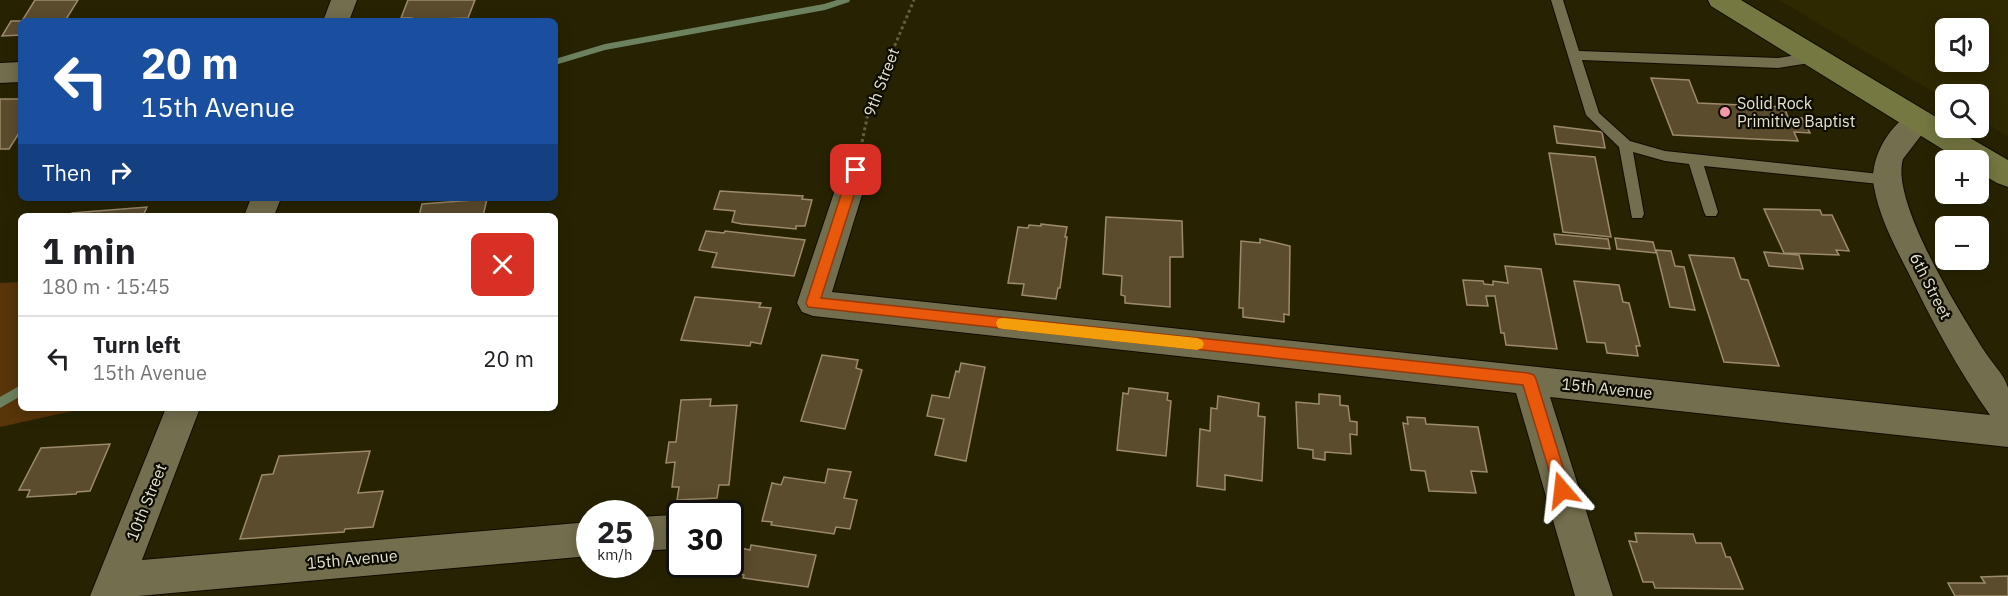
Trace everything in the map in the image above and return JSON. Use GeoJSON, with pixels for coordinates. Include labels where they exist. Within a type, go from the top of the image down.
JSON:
{"type":"FeatureCollection","features":[{"type":"Feature","properties":{"kind":"main road"},"geometry":{"type":"LineString","coordinates":[[1721,0],[2008,175]]}},
{"type":"Feature","properties":{"kind":"street"},"geometry":{"type":"LineString","coordinates":[[337,18],[344,0]]}},
{"type":"Feature","properties":{"kind":"street"},"geometry":{"type":"LineString","coordinates":[[0,73],[18,72]]}},
{"type":"Feature","properties":{"kind":"street","name":"6th Street"},"geometry":{"type":"LineString","coordinates":[[1919,120],[1896,148],[1887,166],[1889,192],[1911,246],[1958,339],[1994,396],[2008,413]]}},
{"type":"Feature","properties":{"kind":"street","name":"15th Avenue"},"geometry":{"type":"LineString","coordinates":[[856,170],[813,303],[2008,432]]}},
{"type":"Feature","properties":{"kind":"street"},"geometry":{"type":"LineString","coordinates":[[1528,379],[1594,596]]}},
{"type":"Feature","properties":{"kind":"street","name":"10th Street"},"geometry":{"type":"LineString","coordinates":[[112,588],[182,411]]}},
{"type":"Feature","properties":{"kind":"street","name":"15th Avenue"},"geometry":{"type":"LineString","coordinates":[[112,588],[576,540]]}},
{"type":"Feature","properties":{"kind":"lane"},"geometry":{"type":"LineString","coordinates":[[1557,0],[1593,115],[1625,145],[1665,156],[1695,160],[1888,180]]}},
{"type":"Feature","properties":{"kind":"lane"},"geometry":{"type":"LineString","coordinates":[[1574,55],[1778,63],[1816,57]]}},
{"type":"Feature","properties":{"kind":"lane"},"geometry":{"type":"LineString","coordinates":[[1625,145],[1637,214]]}},
{"type":"Feature","properties":{"kind":"lane"},"geometry":{"type":"LineString","coordinates":[[1695,160],[1711,212]]}},
{"type":"Feature","properties":{"kind":"path","name":"9th Street"},"geometry":{"type":"LineString","coordinates":[[856,170],[870,104],[914,0]]}},
{"type":"Feature","properties":{"kind":"shaded area"},"geometry":{"type":"Polygon","coordinates":[[[1779,0],[2008,0],[2008,137],[1989,125],[1989,84],[1935,84],[1935,93],[1779,0]]]}},
{"type":"Feature","properties":{"kind":"shaded area"},"geometry":{"type":"Polygon","coordinates":[[[18,282],[18,411],[72,411],[0,427],[0,283],[18,282]]]}},
{"type":"Feature","properties":{"kind":"building"},"geometry":{"type":"Polygon","coordinates":[[[35,0],[78,0],[67,18],[24,18],[35,0]]]}},
{"type":"Feature","properties":{"kind":"building"},"geometry":{"type":"Polygon","coordinates":[[[408,0],[475,0],[468,18],[401,18],[408,0]]]}},
{"type":"Feature","properties":{"kind":"building"},"geometry":{"type":"Polygon","coordinates":[[[11,21],[18,21],[18,35],[2,36],[11,21]]]}},
{"type":"Feature","properties":{"kind":"building","name":"Solid Rock Primitive Baptist"},"geometry":{"type":"Polygon","coordinates":[[[1651,78],[1689,80],[1698,103],[1784,107],[1788,117],[1802,118],[1810,133],[1794,132],[1798,141],[1673,135],[1651,78]]]}},
{"type":"Feature","properties":{"kind":"building"},"geometry":{"type":"Polygon","coordinates":[[[0,99],[18,99],[18,135],[9,149],[0,149],[0,99]]]}},
{"type":"Feature","properties":{"kind":"building"},"geometry":{"type":"Polygon","coordinates":[[[1554,126],[1602,132],[1605,148],[1557,143],[1554,126]]]}},
{"type":"Feature","properties":{"kind":"building"},"geometry":{"type":"Polygon","coordinates":[[[1549,153],[1595,157],[1611,237],[1563,232],[1549,153]]]}},
{"type":"Feature","properties":{"kind":"building"},"geometry":{"type":"Polygon","coordinates":[[[720,191],[803,196],[802,199],[812,200],[805,226],[796,226],[796,229],[742,224],[732,222],[735,211],[714,209],[720,191]]]}},
{"type":"Feature","properties":{"kind":"building"},"geometry":{"type":"Polygon","coordinates":[[[487,201],[484,213],[420,213],[422,204],[487,201]]]}},
{"type":"Feature","properties":{"kind":"building"},"geometry":{"type":"Polygon","coordinates":[[[147,207],[144,213],[72,213],[147,207]]]}},
{"type":"Feature","properties":{"kind":"building"},"geometry":{"type":"Polygon","coordinates":[[[1764,209],[1820,210],[1822,215],[1832,215],[1849,251],[1836,250],[1839,255],[1784,253],[1764,209]]]}},
{"type":"Feature","properties":{"kind":"building"},"geometry":{"type":"Polygon","coordinates":[[[1106,217],[1182,221],[1183,257],[1170,257],[1170,307],[1125,303],[1125,296],[1121,295],[1122,276],[1103,274],[1106,217]]]}},
{"type":"Feature","properties":{"kind":"building"},"geometry":{"type":"Polygon","coordinates":[[[1041,224],[1067,227],[1060,288],[1058,288],[1056,299],[1022,295],[1024,284],[1008,283],[1018,227],[1028,228],[1029,225],[1041,226],[1041,224]]]}},
{"type":"Feature","properties":{"kind":"building"},"geometry":{"type":"Polygon","coordinates":[[[706,231],[805,240],[794,276],[712,267],[717,253],[699,250],[706,231]]]}},
{"type":"Feature","properties":{"kind":"building"},"geometry":{"type":"Polygon","coordinates":[[[1554,234],[1608,239],[1610,249],[1556,244],[1554,234]]]}},
{"type":"Feature","properties":{"kind":"building"},"geometry":{"type":"Polygon","coordinates":[[[1615,238],[1653,242],[1656,253],[1617,249],[1615,238]]]}},
{"type":"Feature","properties":{"kind":"building"},"geometry":{"type":"Polygon","coordinates":[[[1260,239],[1290,246],[1289,315],[1284,314],[1284,322],[1243,317],[1243,308],[1239,308],[1241,241],[1260,243],[1260,239]]]}},
{"type":"Feature","properties":{"kind":"building"},"geometry":{"type":"Polygon","coordinates":[[[1656,250],[1671,251],[1675,266],[1684,267],[1695,310],[1670,307],[1656,250]]]}},
{"type":"Feature","properties":{"kind":"building"},"geometry":{"type":"Polygon","coordinates":[[[1764,252],[1799,255],[1803,269],[1769,266],[1764,252]]]}},
{"type":"Feature","properties":{"kind":"building"},"geometry":{"type":"Polygon","coordinates":[[[1689,255],[1734,258],[1741,279],[1748,280],[1779,366],[1724,362],[1689,255]]]}},
{"type":"Feature","properties":{"kind":"building"},"geometry":{"type":"Polygon","coordinates":[[[1505,266],[1541,269],[1557,349],[1506,345],[1504,333],[1501,333],[1495,296],[1486,296],[1488,306],[1467,305],[1463,280],[1483,281],[1484,284],[1493,285],[1493,281],[1508,283],[1505,266]]]}},
{"type":"Feature","properties":{"kind":"building"},"geometry":{"type":"Polygon","coordinates":[[[1574,281],[1619,285],[1623,302],[1629,303],[1640,346],[1636,346],[1638,356],[1607,353],[1605,343],[1587,342],[1574,281]]]}},
{"type":"Feature","properties":{"kind":"building"},"geometry":{"type":"Polygon","coordinates":[[[695,297],[761,303],[759,307],[771,308],[761,344],[751,342],[750,346],[681,340],[695,297]]]}},
{"type":"Feature","properties":{"kind":"building"},"geometry":{"type":"Polygon","coordinates":[[[822,355],[858,360],[856,368],[862,370],[845,429],[801,421],[822,355]]]}},
{"type":"Feature","properties":{"kind":"building"},"geometry":{"type":"Polygon","coordinates":[[[961,363],[985,367],[966,461],[935,455],[944,419],[927,416],[932,395],[949,398],[956,371],[959,372],[961,363]]]}},
{"type":"Feature","properties":{"kind":"building"},"geometry":{"type":"Polygon","coordinates":[[[1129,388],[1168,393],[1167,400],[1171,401],[1166,456],[1117,450],[1123,393],[1128,394],[1129,388]]]}},
{"type":"Feature","properties":{"kind":"building"},"geometry":{"type":"Polygon","coordinates":[[[1319,394],[1340,396],[1340,405],[1348,406],[1350,421],[1357,422],[1357,435],[1350,434],[1351,454],[1325,452],[1325,460],[1313,458],[1313,450],[1298,448],[1296,402],[1319,404],[1319,394]]]}},
{"type":"Feature","properties":{"kind":"building"},"geometry":{"type":"Polygon","coordinates":[[[1218,396],[1259,403],[1258,416],[1265,417],[1262,481],[1225,475],[1225,490],[1197,486],[1200,429],[1210,431],[1211,408],[1217,409],[1218,396]]]}},
{"type":"Feature","properties":{"kind":"building"},"geometry":{"type":"Polygon","coordinates":[[[711,399],[710,406],[737,405],[729,485],[719,485],[717,498],[677,500],[679,487],[672,487],[675,462],[666,463],[669,442],[676,442],[681,400],[711,399]]]}},
{"type":"Feature","properties":{"kind":"building"},"geometry":{"type":"Polygon","coordinates":[[[1407,417],[1425,418],[1426,424],[1478,427],[1487,472],[1471,471],[1476,493],[1429,491],[1425,471],[1411,470],[1403,423],[1408,424],[1407,417]]]}},
{"type":"Feature","properties":{"kind":"building"},"geometry":{"type":"Polygon","coordinates":[[[110,444],[90,491],[27,497],[30,490],[19,490],[41,448],[110,444]]]}},
{"type":"Feature","properties":{"kind":"building"},"geometry":{"type":"Polygon","coordinates":[[[370,451],[358,493],[383,491],[373,527],[345,529],[344,532],[240,539],[262,475],[273,474],[279,456],[370,451]]]}},
{"type":"Feature","properties":{"kind":"building"},"geometry":{"type":"Polygon","coordinates":[[[828,469],[851,472],[844,498],[857,500],[850,529],[836,527],[834,534],[771,525],[772,522],[762,521],[772,483],[781,485],[784,477],[825,483],[828,469]]]}},
{"type":"Feature","properties":{"kind":"building"},"geometry":{"type":"Polygon","coordinates":[[[1635,533],[1693,534],[1696,543],[1721,543],[1726,557],[1730,557],[1743,589],[1655,588],[1653,582],[1643,582],[1629,541],[1637,542],[1635,533]]]}},
{"type":"Feature","properties":{"kind":"building"},"geometry":{"type":"Polygon","coordinates":[[[751,545],[816,555],[808,587],[743,578],[744,549],[750,550],[751,545]]]}},
{"type":"Feature","properties":{"kind":"building"},"geometry":{"type":"Polygon","coordinates":[[[2008,576],[2008,596],[1955,596],[1948,583],[1985,583],[1981,577],[2008,576]]]}},
{"type":"Feature","properties":{"kind":"waterway"},"geometry":{"type":"LineString","coordinates":[[558,61],[605,47],[825,7],[846,0]]}},
{"type":"Feature","properties":{"kind":"waterway"},"geometry":{"type":"LineString","coordinates":[[0,403],[18,392]]}},
{"type":"Feature","properties":{"kind":"slow traffic"},"geometry":{"type":"LineString","coordinates":[[1003,323],[1197,344]]}},
{"type":"Feature","properties":{"kind":"place","name":"Solid Rock Primitive Baptist"},"geometry":{"type":"Point","coordinates":[1725,112]}},
{"type":"Feature","properties":{"kind":"route"},"geometry":{"type":"LineString","coordinates":[[856,170],[813,303],[1528,379],[1562,490]]}}]}
